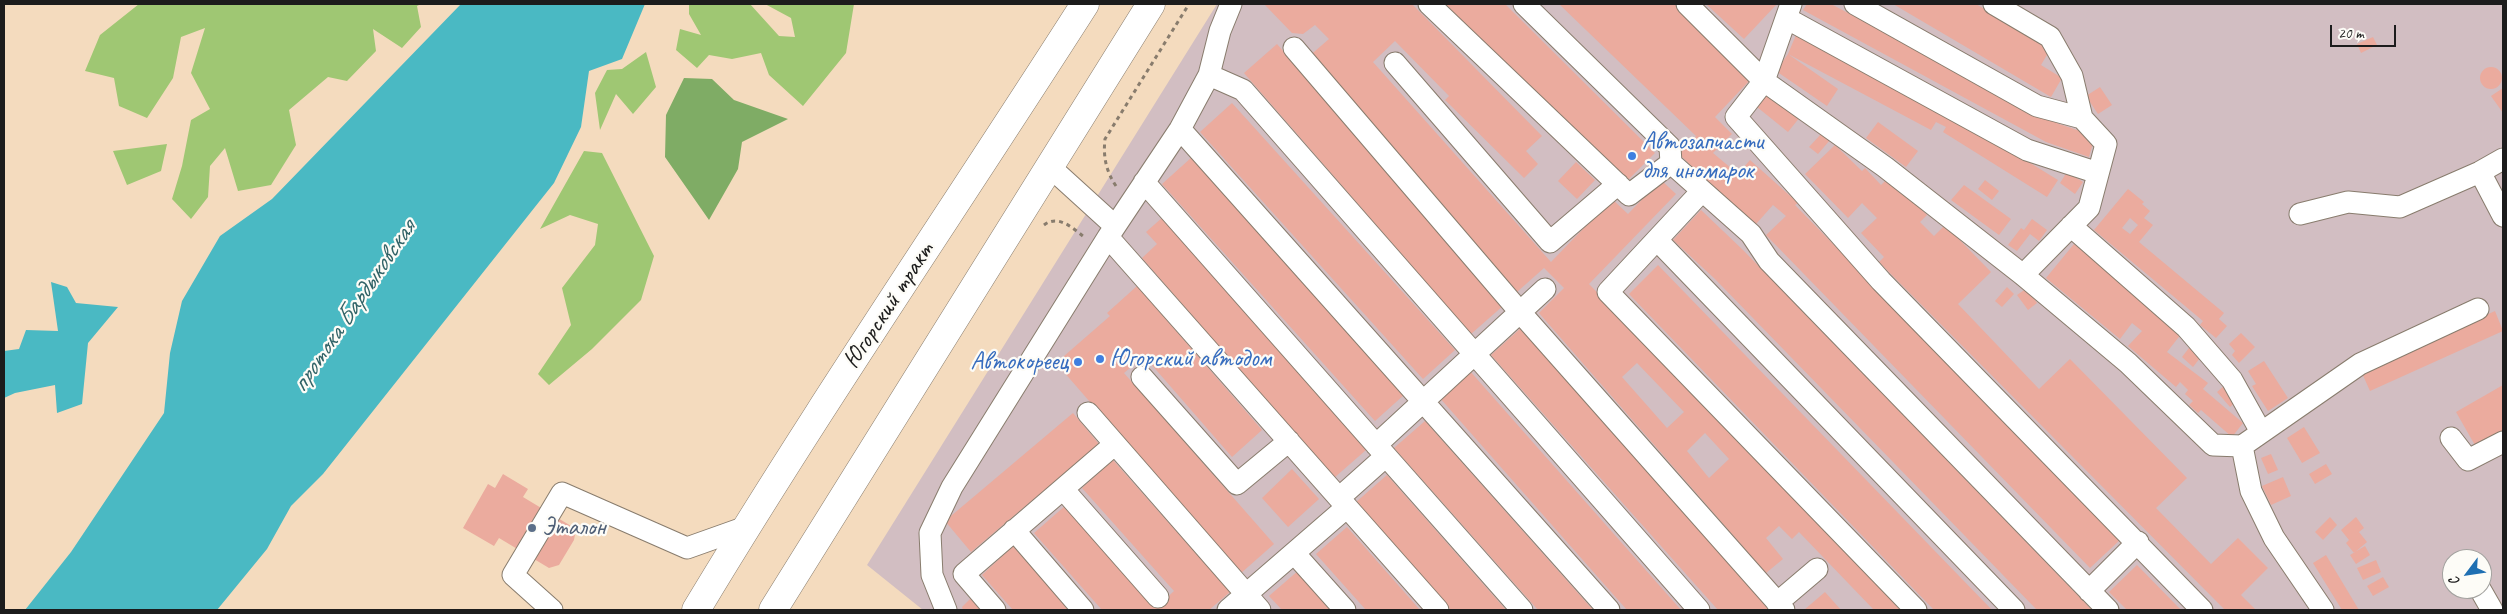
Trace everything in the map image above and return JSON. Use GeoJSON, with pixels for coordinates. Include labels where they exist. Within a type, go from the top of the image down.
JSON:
{"type":"FeatureCollection","features":[{"type":"Feature","properties":{"kind":"main road","name":"Югорский тракт"},"geometry":{"type":"LineString","coordinates":[[696,610],[746,527],[1085,4]]}},
{"type":"Feature","properties":{"kind":"main road"},"geometry":{"type":"LineString","coordinates":[[773,610],[1152,4]]}},
{"type":"Feature","properties":{"kind":"lane"},"geometry":{"type":"LineString","coordinates":[[946,610],[932,575],[930,533],[952,487],[1112,231],[1180,129],[1210,75],[1220,31],[1231,4]]}},
{"type":"Feature","properties":{"kind":"lane"},"geometry":{"type":"LineString","coordinates":[[1429,4],[1629,195],[1671,164]]}},
{"type":"Feature","properties":{"kind":"lane"},"geometry":{"type":"LineString","coordinates":[[1524,4],[1670,147],[1671,164],[1751,234],[1769,261],[2108,610]]}},
{"type":"Feature","properties":{"kind":"lane"},"geometry":{"type":"LineString","coordinates":[[1687,4],[1764,81],[1885,167],[2023,275],[2128,363],[2213,445],[2242,446],[2295,411],[2360,364],[2478,310]]}},
{"type":"Feature","properties":{"kind":"lane"},"geometry":{"type":"LineString","coordinates":[[1855,4],[2038,106],[2082,118]]}},
{"type":"Feature","properties":{"kind":"lane"},"geometry":{"type":"LineString","coordinates":[[1994,4],[2050,37],[2072,76],[2082,118],[2106,144],[2088,208],[2023,275]]}},
{"type":"Feature","properties":{"kind":"lane"},"geometry":{"type":"LineString","coordinates":[[2098,173],[2027,150],[1789,11],[1764,81],[1736,117],[1881,281],[2138,542],[2202,610]]}},
{"type":"Feature","properties":{"kind":"lane"},"geometry":{"type":"LineString","coordinates":[[1294,48],[1520,312],[1781,607],[1816,569]]}},
{"type":"Feature","properties":{"kind":"lane"},"geometry":{"type":"LineString","coordinates":[[1395,63],[1550,242],[1618,184]]}},
{"type":"Feature","properties":{"kind":"lane"},"geometry":{"type":"LineString","coordinates":[[1210,75],[1243,90],[1699,610]]}},
{"type":"Feature","properties":{"kind":"lane"},"geometry":{"type":"LineString","coordinates":[[1180,129],[1609,610]]}},
{"type":"Feature","properties":{"kind":"lane"},"geometry":{"type":"LineString","coordinates":[[2300,214],[2348,202],[2400,207],[2480,172],[2503,159]]}},
{"type":"Feature","properties":{"kind":"lane"},"geometry":{"type":"LineString","coordinates":[[1050,166],[1112,231],[1289,441],[1438,610]]}},
{"type":"Feature","properties":{"kind":"lane"},"geometry":{"type":"LineString","coordinates":[[2480,172],[2503,216]]}},
{"type":"Feature","properties":{"kind":"lane"},"geometry":{"type":"LineString","coordinates":[[1144,182],[1522,610]]}},
{"type":"Feature","properties":{"kind":"lane"},"geometry":{"type":"LineString","coordinates":[[1702,191],[1608,292],[1916,610]]}},
{"type":"Feature","properties":{"kind":"lane"},"geometry":{"type":"LineString","coordinates":[[2071,226],[2186,327],[2232,380],[2261,432]]}},
{"type":"Feature","properties":{"kind":"lane"},"geometry":{"type":"LineString","coordinates":[[1657,240],[2014,610]]}},
{"type":"Feature","properties":{"kind":"lane"},"geometry":{"type":"LineString","coordinates":[[1228,610],[1254,602],[1294,553],[1343,503],[1381,451],[1423,402],[1545,289]]}},
{"type":"Feature","properties":{"kind":"lane"},"geometry":{"type":"LineString","coordinates":[[1142,377],[1236,484],[1289,441]]}},
{"type":"Feature","properties":{"kind":"lane"},"geometry":{"type":"LineString","coordinates":[[1088,413],[1254,602]]}},
{"type":"Feature","properties":{"kind":"lane"},"geometry":{"type":"LineString","coordinates":[[2451,438],[2468,460],[2503,442]]}},
{"type":"Feature","properties":{"kind":"lane"},"geometry":{"type":"LineString","coordinates":[[995,610],[964,574],[1115,444]]}},
{"type":"Feature","properties":{"kind":"lane"},"geometry":{"type":"LineString","coordinates":[[2242,446],[2251,491],[2274,538],[2323,610]]}},
{"type":"Feature","properties":{"kind":"lane"},"geometry":{"type":"LineString","coordinates":[[1063,488],[1158,598]]}},
{"type":"Feature","properties":{"kind":"lane"},"geometry":{"type":"LineString","coordinates":[[552,610],[513,575],[562,493],[687,548],[746,527]]}},
{"type":"Feature","properties":{"kind":"lane"},"geometry":{"type":"LineString","coordinates":[[1014,530],[1084,610]]}},
{"type":"Feature","properties":{"kind":"lane"},"geometry":{"type":"LineString","coordinates":[[2089,591],[2138,542]]}},
{"type":"Feature","properties":{"kind":"lane"},"geometry":{"type":"LineString","coordinates":[[1294,553],[1345,610]]}},
{"type":"Feature","properties":{"kind":"lane"},"geometry":{"type":"LineString","coordinates":[[2486,599],[2492,610]]}},
{"type":"Feature","properties":{"kind":"path"},"geometry":{"type":"LineString","coordinates":[[1130,203],[1107,170],[1103,153],[1105,139],[1189,4]]}},
{"type":"Feature","properties":{"kind":"shaded area"},"geometry":{"type":"Polygon","coordinates":[[[1217,4],[2503,4],[2503,610],[923,610],[867,565],[1217,4]]]}},
{"type":"Feature","properties":{"kind":"green space"},"geometry":{"type":"Polygon","coordinates":[[[139,4],[421,4],[417,6],[421,27],[402,48],[373,29],[376,51],[347,81],[328,77],[289,110],[296,145],[271,185],[238,191],[225,148],[210,166],[208,197],[191,219],[172,199],[182,166],[191,120],[210,109],[191,73],[205,28],[181,37],[173,78],[147,118],[119,106],[114,78],[85,71],[100,35],[139,4]]]}},
{"type":"Feature","properties":{"kind":"green space"},"geometry":{"type":"Polygon","coordinates":[[[689,4],[750,4],[779,36],[795,37],[791,18],[765,4],[854,4],[846,53],[803,106],[769,75],[761,53],[732,59],[709,55],[697,68],[676,50],[680,29],[701,35],[689,14],[689,4]]]}},
{"type":"Feature","properties":{"kind":"green space"},"geometry":{"type":"Polygon","coordinates":[[[646,52],[656,87],[633,114],[616,94],[600,130],[595,93],[607,70],[622,69],[646,52]]]}},
{"type":"Feature","properties":{"kind":"green space"},"geometry":{"type":"Polygon","coordinates":[[[684,78],[712,79],[734,100],[788,119],[742,142],[738,169],[709,220],[665,157],[666,115],[684,78]]]}},
{"type":"Feature","properties":{"kind":"green space"},"geometry":{"type":"Polygon","coordinates":[[[167,144],[161,171],[127,185],[113,151],[167,144]]]}},
{"type":"Feature","properties":{"kind":"green space"},"geometry":{"type":"Polygon","coordinates":[[[584,151],[602,153],[654,256],[641,300],[592,349],[549,385],[538,374],[571,325],[562,288],[595,245],[598,224],[570,215],[540,229],[584,151]]]}},
{"type":"Feature","properties":{"kind":"water","name":"протока Бардыковская"},"geometry":{"type":"Polygon","coordinates":[[[461,4],[645,4],[622,59],[589,71],[581,127],[554,183],[323,474],[291,506],[267,549],[217,610],[25,610],[71,552],[164,413],[170,353],[182,301],[220,236],[272,199],[461,4]]]}},
{"type":"Feature","properties":{"kind":"water"},"geometry":{"type":"Polygon","coordinates":[[[51,282],[67,287],[76,303],[118,307],[88,343],[82,404],[57,413],[55,385],[15,393],[4,398],[4,351],[19,349],[26,330],[58,331],[51,282]]]}},
{"type":"Feature","properties":{"kind":"building"},"geometry":{"type":"Polygon","coordinates":[[[1264,4],[1412,4],[1542,136],[1526,151],[1538,164],[1524,178],[1445,100],[1449,96],[1395,41],[1373,62],[1551,262],[1612,199],[1628,214],[1661,180],[1676,194],[1589,284],[1902,610],[1874,610],[1799,532],[1792,539],[1779,526],[1766,538],[1783,559],[1766,573],[1539,313],[1564,288],[1544,268],[1517,292],[1307,58],[1329,39],[1315,25],[1303,34],[1292,33],[1264,4]],[[1637,363],[1622,377],[1667,428],[1684,412],[1637,363]],[[1705,433],[1687,451],[1709,478],[1729,459],[1705,433]]]}},
{"type":"Feature","properties":{"kind":"building"},"geometry":{"type":"Polygon","coordinates":[[[1445,4],[1505,4],[1655,153],[1625,183],[1445,4]]]}},
{"type":"Feature","properties":{"kind":"building"},"geometry":{"type":"Polygon","coordinates":[[[1559,4],[1674,4],[1751,79],[1715,117],[1732,134],[1713,153],[1738,174],[1750,160],[1798,203],[1795,205],[2121,539],[2090,568],[1766,235],[1786,216],[1773,205],[1756,224],[1710,184],[1679,154],[1696,136],[1559,4]]]}},
{"type":"Feature","properties":{"kind":"building"},"geometry":{"type":"Polygon","coordinates":[[[1706,4],[1775,4],[1776,5],[1744,39],[1706,4]]]}},
{"type":"Feature","properties":{"kind":"building"},"geometry":{"type":"Polygon","coordinates":[[[1807,4],[1831,4],[2059,124],[2095,136],[2089,157],[2046,142],[1803,10],[1807,4]]]}},
{"type":"Feature","properties":{"kind":"building"},"geometry":{"type":"Polygon","coordinates":[[[1893,4],[1976,4],[2051,48],[2041,65],[2062,78],[2051,97],[1893,4]]]}},
{"type":"Feature","properties":{"kind":"building"},"geometry":{"type":"Polygon","coordinates":[[[1796,35],[1935,105],[2058,180],[2047,197],[1943,132],[1946,127],[1936,122],[1931,130],[1788,54],[1796,35]]]}},
{"type":"Feature","properties":{"kind":"building"},"geometry":{"type":"Polygon","coordinates":[[[2373,37],[2377,45],[2361,53],[2357,44],[2373,37]]]}},
{"type":"Feature","properties":{"kind":"building"},"geometry":{"type":"Polygon","coordinates":[[[1277,44],[1504,305],[1471,334],[1244,73],[1277,44]]]}},
{"type":"Feature","properties":{"kind":"building"},"geometry":{"type":"Polygon","coordinates":[[[1788,54],[1838,89],[1827,106],[1776,71],[1788,54]]]}},
{"type":"Feature","properties":{"kind":"building"},"geometry":{"type":"Polygon","coordinates":[[[2491,67],[2499,70],[2502,78],[2499,86],[2491,89],[2483,86],[2480,78],[2483,70],[2491,67]]]}},
{"type":"Feature","properties":{"kind":"building"},"geometry":{"type":"Polygon","coordinates":[[[2100,87],[2112,105],[2098,114],[2086,96],[2100,87]]]}},
{"type":"Feature","properties":{"kind":"building"},"geometry":{"type":"Polygon","coordinates":[[[2503,88],[2503,113],[2491,96],[2503,88]]]}},
{"type":"Feature","properties":{"kind":"building"},"geometry":{"type":"Polygon","coordinates":[[[1768,92],[1800,117],[1788,132],[1757,107],[1768,92]]]}},
{"type":"Feature","properties":{"kind":"building"},"geometry":{"type":"Polygon","coordinates":[[[1232,103],[1455,350],[1423,379],[1200,132],[1232,103]]]}},
{"type":"Feature","properties":{"kind":"building"},"geometry":{"type":"Polygon","coordinates":[[[1878,122],[1918,151],[1906,167],[1866,138],[1878,122]]]}},
{"type":"Feature","properties":{"kind":"building"},"geometry":{"type":"Polygon","coordinates":[[[1822,133],[1830,140],[1818,154],[1809,147],[1822,133]]]}},
{"type":"Feature","properties":{"kind":"building"},"geometry":{"type":"Polygon","coordinates":[[[1835,145],[1862,171],[1865,168],[1881,185],[1887,179],[1901,194],[1904,191],[1927,215],[1920,222],[1934,236],[1945,225],[1991,272],[1958,304],[2039,389],[2070,359],[2187,478],[2156,508],[2211,564],[2238,538],[2268,568],[2241,595],[2256,610],[2225,610],[1879,262],[1884,257],[1861,233],[1877,218],[1862,203],[1848,218],[1805,174],[1835,145]]]}},
{"type":"Feature","properties":{"kind":"building"},"geometry":{"type":"Polygon","coordinates":[[[1192,157],[1405,394],[1375,421],[1162,184],[1192,157]]]}},
{"type":"Feature","properties":{"kind":"building"},"geometry":{"type":"Polygon","coordinates":[[[1576,162],[1595,180],[1577,199],[1558,181],[1576,162]]]}},
{"type":"Feature","properties":{"kind":"building"},"geometry":{"type":"Polygon","coordinates":[[[2067,172],[2083,182],[2075,194],[2060,183],[2067,172]]]}},
{"type":"Feature","properties":{"kind":"building"},"geometry":{"type":"Polygon","coordinates":[[[1985,180],[1999,191],[1992,200],[1978,189],[1985,180]]]}},
{"type":"Feature","properties":{"kind":"building"},"geometry":{"type":"Polygon","coordinates":[[[1964,185],[2011,219],[1999,235],[1951,200],[1964,185]]]}},
{"type":"Feature","properties":{"kind":"building"},"geometry":{"type":"Polygon","coordinates":[[[2128,189],[2144,202],[2142,204],[2150,211],[2144,218],[2153,225],[2139,242],[2224,313],[2219,319],[2227,326],[2216,338],[2200,325],[2203,321],[2094,230],[2128,189]],[[2130,218],[2122,228],[2130,234],[2138,225],[2130,218]]]}},
{"type":"Feature","properties":{"kind":"building"},"geometry":{"type":"Polygon","coordinates":[[[1701,210],[1743,250],[2092,610],[2037,610],[1715,279],[1673,240],[1701,210]]]}},
{"type":"Feature","properties":{"kind":"building"},"geometry":{"type":"Polygon","coordinates":[[[1163,217],[1366,450],[1334,478],[1142,258],[1157,244],[1146,232],[1163,217]]]}},
{"type":"Feature","properties":{"kind":"building"},"geometry":{"type":"Polygon","coordinates":[[[2032,219],[2047,230],[2039,241],[2030,234],[2017,251],[2008,245],[2021,228],[2024,230],[2032,219]]]}},
{"type":"Feature","properties":{"kind":"building"},"geometry":{"type":"Polygon","coordinates":[[[2074,244],[2182,333],[2167,352],[2208,383],[2203,389],[2243,423],[2232,437],[2201,410],[2198,413],[2189,405],[2193,401],[2185,394],[2188,390],[2180,382],[2176,387],[2128,346],[2142,331],[2132,323],[2120,339],[2046,278],[2074,244]]]}},
{"type":"Feature","properties":{"kind":"building"},"geometry":{"type":"Polygon","coordinates":[[[1658,265],[1992,610],[1934,610],[1629,294],[1658,265]]]}},
{"type":"Feature","properties":{"kind":"building"},"geometry":{"type":"Polygon","coordinates":[[[1137,286],[1262,430],[1232,457],[1144,356],[1124,373],[1274,544],[1240,574],[1056,363],[1110,316],[1107,313],[1137,286]]]}},
{"type":"Feature","properties":{"kind":"building"},"geometry":{"type":"Polygon","coordinates":[[[2007,287],[2014,294],[2002,307],[1995,301],[2007,287]]]}},
{"type":"Feature","properties":{"kind":"building"},"geometry":{"type":"Polygon","coordinates":[[[2027,288],[2037,303],[2028,310],[2017,295],[2027,288]]]}},
{"type":"Feature","properties":{"kind":"building"},"geometry":{"type":"Polygon","coordinates":[[[2495,311],[2503,331],[2370,391],[2361,371],[2495,311]]]}},
{"type":"Feature","properties":{"kind":"building"},"geometry":{"type":"Polygon","coordinates":[[[1522,327],[1774,610],[1718,610],[1491,355],[1522,327]]]}},
{"type":"Feature","properties":{"kind":"building"},"geometry":{"type":"Polygon","coordinates":[[[2241,333],[2255,347],[2239,363],[2232,355],[2235,351],[2229,344],[2241,333]]]}},
{"type":"Feature","properties":{"kind":"building"},"geometry":{"type":"Polygon","coordinates":[[[2189,348],[2200,358],[2193,367],[2182,357],[2189,348]]]}},
{"type":"Feature","properties":{"kind":"building"},"geometry":{"type":"Polygon","coordinates":[[[2264,361],[2288,398],[2268,411],[2252,386],[2256,384],[2248,371],[2264,361]]]}},
{"type":"Feature","properties":{"kind":"building"},"geometry":{"type":"Polygon","coordinates":[[[1469,370],[1681,610],[1627,610],[1439,397],[1469,370]]]}},
{"type":"Feature","properties":{"kind":"building"},"geometry":{"type":"Polygon","coordinates":[[[2225,385],[2238,400],[2230,407],[2217,392],[2225,385]]]}},
{"type":"Feature","properties":{"kind":"building"},"geometry":{"type":"Polygon","coordinates":[[[2503,385],[2503,432],[2476,447],[2456,412],[2503,385]]]}},
{"type":"Feature","properties":{"kind":"building"},"geometry":{"type":"Polygon","coordinates":[[[1073,413],[1099,444],[971,552],[945,521],[1073,413]]]}},
{"type":"Feature","properties":{"kind":"building"},"geometry":{"type":"Polygon","coordinates":[[[1425,421],[1593,610],[1538,610],[1394,448],[1425,421]]]}},
{"type":"Feature","properties":{"kind":"building"},"geometry":{"type":"Polygon","coordinates":[[[2304,427],[2320,453],[2302,463],[2287,438],[2304,427]]]}},
{"type":"Feature","properties":{"kind":"building"},"geometry":{"type":"Polygon","coordinates":[[[2271,454],[2278,470],[2268,474],[2261,458],[2271,454]]]}},
{"type":"Feature","properties":{"kind":"building"},"geometry":{"type":"Polygon","coordinates":[[[1113,460],[1230,592],[1209,610],[1102,610],[1034,533],[1065,506],[1156,608],[1174,591],[1082,488],[1113,460]]]}},
{"type":"Feature","properties":{"kind":"building"},"geometry":{"type":"Polygon","coordinates":[[[2326,464],[2332,474],[2315,484],[2309,474],[2326,464]]]}},
{"type":"Feature","properties":{"kind":"building"},"geometry":{"type":"Polygon","coordinates":[[[1292,469],[1319,499],[1288,527],[1262,498],[1292,469]]]}},
{"type":"Feature","properties":{"kind":"building"},"geometry":{"type":"Polygon","coordinates":[[[503,474],[528,489],[523,497],[576,529],[574,540],[559,565],[549,568],[499,538],[494,546],[463,528],[488,484],[495,488],[503,474]]]}},
{"type":"Feature","properties":{"kind":"building"},"geometry":{"type":"Polygon","coordinates":[[[1387,475],[1506,610],[1451,610],[1355,503],[1387,475]]]}},
{"type":"Feature","properties":{"kind":"building"},"geometry":{"type":"Polygon","coordinates":[[[2283,477],[2291,496],[2271,505],[2262,486],[2283,477]]]}},
{"type":"Feature","properties":{"kind":"building"},"geometry":{"type":"Polygon","coordinates":[[[2330,517],[2337,525],[2323,540],[2315,532],[2330,517]]]}},
{"type":"Feature","properties":{"kind":"building"},"geometry":{"type":"Polygon","coordinates":[[[2356,517],[2364,528],[2359,532],[2367,542],[2354,553],[2346,543],[2349,540],[2341,530],[2356,517]]]}},
{"type":"Feature","properties":{"kind":"building"},"geometry":{"type":"Polygon","coordinates":[[[1347,527],[1420,610],[1366,610],[1316,554],[1347,527]]]}},
{"type":"Feature","properties":{"kind":"building"},"geometry":{"type":"Polygon","coordinates":[[[1013,546],[1071,610],[1013,610],[982,575],[1013,546]]]}},
{"type":"Feature","properties":{"kind":"building"},"geometry":{"type":"Polygon","coordinates":[[[2365,546],[2370,555],[2356,564],[2350,555],[2365,546]]]}},
{"type":"Feature","properties":{"kind":"building"},"geometry":{"type":"Polygon","coordinates":[[[2326,555],[2359,610],[2342,610],[2313,563],[2326,555]]]}},
{"type":"Feature","properties":{"kind":"building"},"geometry":{"type":"Polygon","coordinates":[[[2376,560],[2381,572],[2363,580],[2357,568],[2376,560]]]}},
{"type":"Feature","properties":{"kind":"building"},"geometry":{"type":"Polygon","coordinates":[[[2137,565],[2181,610],[2127,610],[2109,592],[2137,565]]]}},
{"type":"Feature","properties":{"kind":"building"},"geometry":{"type":"Polygon","coordinates":[[[1299,570],[1334,610],[1282,610],[1269,596],[1299,570]]]}},
{"type":"Feature","properties":{"kind":"building"},"geometry":{"type":"Polygon","coordinates":[[[2383,577],[2389,587],[2373,596],[2367,586],[2383,577]]]}},
{"type":"Feature","properties":{"kind":"building"},"geometry":{"type":"Polygon","coordinates":[[[1825,592],[1841,610],[1804,610],[1825,592]]]}},
{"type":"Feature","properties":{"kind":"building"},"geometry":{"type":"Polygon","coordinates":[[[974,595],[987,610],[963,610],[962,607],[974,595]]]}},
{"type":"Feature","properties":{"kind":"place","name":"Автозапчасти для иномарок"},"geometry":{"type":"Point","coordinates":[1632,156]}},
{"type":"Feature","properties":{"kind":"place","name":"Югорский автодом"},"geometry":{"type":"Point","coordinates":[1100,359]}},
{"type":"Feature","properties":{"kind":"place","name":"Автокореец"},"geometry":{"type":"Point","coordinates":[1078,362]}},
{"type":"Feature","properties":{"kind":"place","name":"Эталон"},"geometry":{"type":"Point","coordinates":[532,528]}}]}
